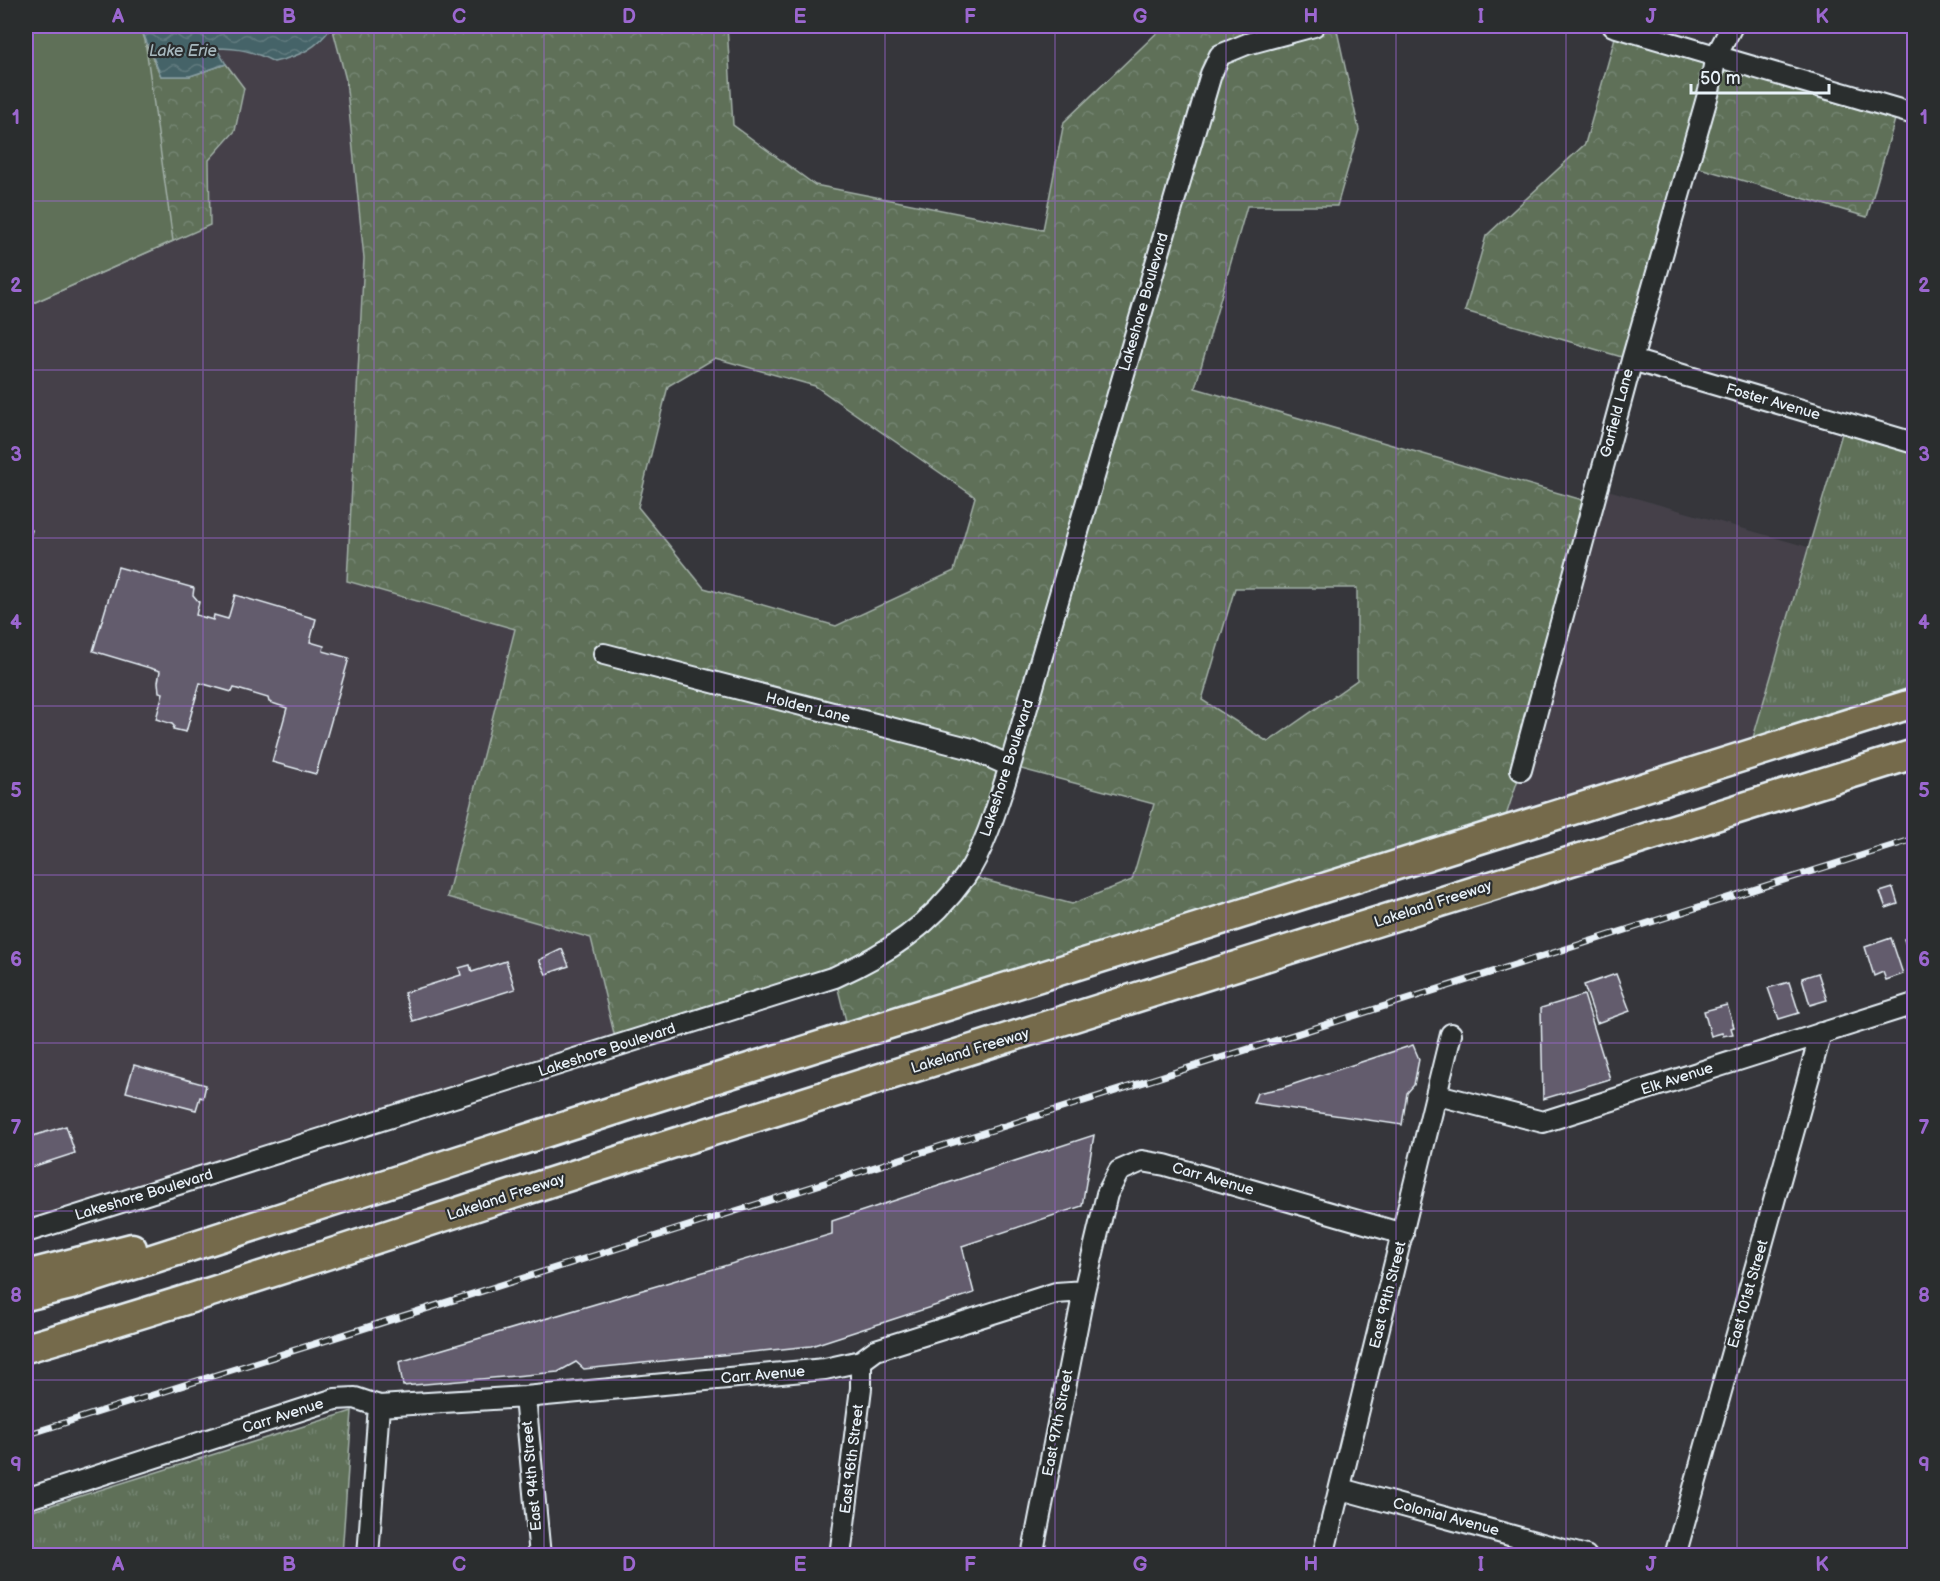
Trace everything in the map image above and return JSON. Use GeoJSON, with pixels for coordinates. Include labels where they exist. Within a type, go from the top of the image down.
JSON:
{"type":"FeatureCollection","features":[{"type":"Feature","properties":{"kind":"highway"},"geometry":{"type":"LineString","coordinates":[[26,1296],[71,1285],[650,1099],[1914,703]]}},
{"type":"Feature","properties":{"kind":"highway","name":"Lakeland Freeway"},"geometry":{"type":"LineString","coordinates":[[26,1348],[152,1312],[623,1160],[1590,854],[1914,754]]}},
{"type":"Feature","properties":{"kind":"highway"},"geometry":{"type":"LineString","coordinates":[[26,1275],[118,1250],[266,1223]]}},
{"type":"Feature","properties":{"kind":"highway"},"geometry":{"type":"LineString","coordinates":[[26,1370],[152,1312]]}},
{"type":"Feature","properties":{"kind":"street","name":"Lakeshore Boulevard"},"geometry":{"type":"LineString","coordinates":[[26,1232],[835,976],[872,960],[903,940],[937,910],[966,875],[986,835],[1010,766],[1210,74],[1220,55],[1246,44],[1314,26]]}},
{"type":"Feature","properties":{"kind":"street"},"geometry":{"type":"LineString","coordinates":[[1613,26],[1914,114]]}},
{"type":"Feature","properties":{"kind":"street"},"geometry":{"type":"LineString","coordinates":[[1716,56],[1732,26]]}},
{"type":"Feature","properties":{"kind":"street","name":"Garfield Lane"},"geometry":{"type":"LineString","coordinates":[[1521,770],[1632,360],[1709,91],[1716,56]]}},
{"type":"Feature","properties":{"kind":"street","name":"Foster Avenue"},"geometry":{"type":"LineString","coordinates":[[1632,360],[1914,443]]}},
{"type":"Feature","properties":{"kind":"street","name":"Holden Lane"},"geometry":{"type":"LineString","coordinates":[[604,654],[972,749],[1010,766]]}},
{"type":"Feature","properties":{"kind":"street","name":"Elk Avenue"},"geometry":{"type":"LineString","coordinates":[[1438,1095],[1543,1122],[1914,1004]]}},
{"type":"Feature","properties":{"kind":"street","name":"East 101st Street"},"geometry":{"type":"LineString","coordinates":[[1675,1556],[1821,1033]]}},
{"type":"Feature","properties":{"kind":"street","name":"East 99th Street"},"geometry":{"type":"LineString","coordinates":[[1323,1556],[1438,1095],[1451,1034]]}},
{"type":"Feature","properties":{"kind":"street","name":"Carr Avenue"},"geometry":{"type":"LineString","coordinates":[[26,1499],[335,1400],[355,1398],[379,1406],[525,1396],[825,1369],[861,1361],[876,1350],[1033,1300],[1056,1293],[1084,1291],[1107,1194],[1119,1171],[1142,1161],[1166,1165],[1403,1234]]}},
{"type":"Feature","properties":{"kind":"street","name":"East 97th Street"},"geometry":{"type":"LineString","coordinates":[[1032,1556],[1084,1291]]}},
{"type":"Feature","properties":{"kind":"street","name":"East 96th Street"},"geometry":{"type":"LineString","coordinates":[[840,1556],[861,1389],[861,1361]]}},
{"type":"Feature","properties":{"kind":"street","name":"East 94th Street"},"geometry":{"type":"LineString","coordinates":[[525,1396],[540,1556]]}},
{"type":"Feature","properties":{"kind":"street"},"geometry":{"type":"LineString","coordinates":[[368,1556],[379,1406]]}},
{"type":"Feature","properties":{"kind":"street","name":"Colonial Avenue"},"geometry":{"type":"LineString","coordinates":[[1341,1489],[1586,1556]]}},
{"type":"Feature","properties":{"kind":"shaded area"},"geometry":{"type":"Polygon","coordinates":[[[332,26],[346,80],[364,258],[347,581],[515,629],[447,897],[591,938],[617,1046],[26,1232],[26,306],[210,225],[209,160],[235,131],[244,89],[215,48],[239,48],[258,53],[275,62],[291,58],[309,49],[323,40],[332,26]]]}},
{"type":"Feature","properties":{"kind":"shaded area"},"geometry":{"type":"Polygon","coordinates":[[[1597,487],[1808,547],[1748,755],[1501,831],[1521,770],[1597,487]]]}},
{"type":"Feature","properties":{"kind":"green space"},"geometry":{"type":"Polygon","coordinates":[[[26,26],[137,26],[161,76],[190,76],[226,64],[244,88],[235,131],[209,160],[210,225],[26,306],[26,26]]]}},
{"type":"Feature","properties":{"kind":"green space"},"geometry":{"type":"Polygon","coordinates":[[[26,26],[140,26],[145,40],[173,241],[26,306],[26,26]]]}},
{"type":"Feature","properties":{"kind":"green space"},"geometry":{"type":"Polygon","coordinates":[[[332,26],[727,26],[733,125],[815,185],[1043,230],[1064,122],[1164,26],[1336,26],[1359,130],[1337,206],[1247,206],[1195,388],[1593,503],[1521,770],[1501,831],[850,1037],[835,977],[617,1046],[591,938],[447,897],[515,629],[347,581],[364,258],[346,80],[332,26]],[[715,358],[668,386],[638,507],[704,588],[836,626],[954,571],[975,497],[815,386],[715,358]],[[1235,588],[1202,700],[1268,742],[1357,680],[1357,588],[1235,588]],[[1010,766],[966,875],[1072,904],[1132,880],[1154,804],[1010,766]]]}},
{"type":"Feature","properties":{"kind":"green space"},"geometry":{"type":"Polygon","coordinates":[[[1618,27],[1898,109],[1867,217],[1686,164],[1632,360],[1465,311],[1486,236],[1585,144],[1618,27]]]}},
{"type":"Feature","properties":{"kind":"green space"},"geometry":{"type":"Polygon","coordinates":[[[1845,423],[1914,443],[1914,703],[1748,755],[1845,423]]]}},
{"type":"Feature","properties":{"kind":"green space"},"geometry":{"type":"Polygon","coordinates":[[[352,1411],[342,1555],[26,1555],[26,1513],[352,1411]]]}},
{"type":"Feature","properties":{"kind":"water","name":"Lake Erie"},"geometry":{"type":"Polygon","coordinates":[[[140,26],[332,26],[321,40],[308,50],[283,60],[274,62],[246,51],[216,48],[226,64],[190,76],[161,76],[140,26]]]}},
{"type":"Feature","properties":{"kind":"building"},"geometry":{"type":"Polygon","coordinates":[[[26,529],[32,530],[27,547],[26,546],[26,529]]]}},
{"type":"Feature","properties":{"kind":"building"},"geometry":{"type":"Polygon","coordinates":[[[118,567],[194,588],[193,595],[199,602],[196,615],[213,620],[214,615],[228,619],[235,595],[316,619],[310,642],[324,646],[323,651],[349,658],[316,774],[272,762],[287,708],[269,702],[268,698],[234,688],[232,692],[200,683],[186,732],[173,729],[172,724],[156,719],[163,693],[159,692],[160,671],[93,651],[118,567]]]}},
{"type":"Feature","properties":{"kind":"building"},"geometry":{"type":"Polygon","coordinates":[[[1893,888],[1898,904],[1886,908],[1880,892],[1893,888]]]}},
{"type":"Feature","properties":{"kind":"building"},"geometry":{"type":"Polygon","coordinates":[[[1914,936],[1914,970],[1904,939],[1914,936]]]}},
{"type":"Feature","properties":{"kind":"building"},"geometry":{"type":"Polygon","coordinates":[[[1891,938],[1903,974],[1886,980],[1883,972],[1874,976],[1865,947],[1891,938]]]}},
{"type":"Feature","properties":{"kind":"building"},"geometry":{"type":"Polygon","coordinates":[[[562,949],[569,966],[546,974],[539,960],[562,949]]]}},
{"type":"Feature","properties":{"kind":"building"},"geometry":{"type":"Polygon","coordinates":[[[506,961],[515,989],[413,1021],[404,993],[461,975],[459,968],[470,965],[472,972],[506,961]]]}},
{"type":"Feature","properties":{"kind":"building"},"geometry":{"type":"Polygon","coordinates":[[[1818,973],[1827,1000],[1810,1005],[1802,978],[1818,973]]]}},
{"type":"Feature","properties":{"kind":"building"},"geometry":{"type":"Polygon","coordinates":[[[1616,974],[1630,1011],[1597,1023],[1584,985],[1616,974]]]}},
{"type":"Feature","properties":{"kind":"building"},"geometry":{"type":"Polygon","coordinates":[[[1789,982],[1799,1013],[1779,1019],[1768,988],[1789,982]]]}},
{"type":"Feature","properties":{"kind":"building"},"geometry":{"type":"Polygon","coordinates":[[[1584,995],[1610,1079],[1543,1099],[1541,1008],[1584,995]]]}},
{"type":"Feature","properties":{"kind":"building"},"geometry":{"type":"Polygon","coordinates":[[[1727,1005],[1734,1027],[1731,1028],[1733,1034],[1723,1036],[1722,1033],[1711,1036],[1704,1011],[1727,1005]]]}},
{"type":"Feature","properties":{"kind":"building"},"geometry":{"type":"Polygon","coordinates":[[[1413,1045],[1419,1059],[1414,1085],[1407,1093],[1402,1125],[1253,1103],[1257,1093],[1282,1088],[1413,1045]]]}},
{"type":"Feature","properties":{"kind":"building"},"geometry":{"type":"Polygon","coordinates":[[[134,1065],[206,1085],[203,1098],[200,1097],[196,1110],[126,1092],[134,1065]]]}},
{"type":"Feature","properties":{"kind":"building"},"geometry":{"type":"Polygon","coordinates":[[[66,1126],[75,1153],[26,1169],[26,1138],[66,1126]]]}},
{"type":"Feature","properties":{"kind":"building"},"geometry":{"type":"Polygon","coordinates":[[[1094,1135],[1082,1206],[962,1246],[974,1293],[811,1346],[584,1369],[576,1362],[558,1372],[403,1386],[399,1362],[832,1234],[832,1221],[1094,1135]]]}},
{"type":"Feature","properties":{"kind":"railway"},"geometry":{"type":"LineString","coordinates":[[26,1435],[1914,839]]}}]}
